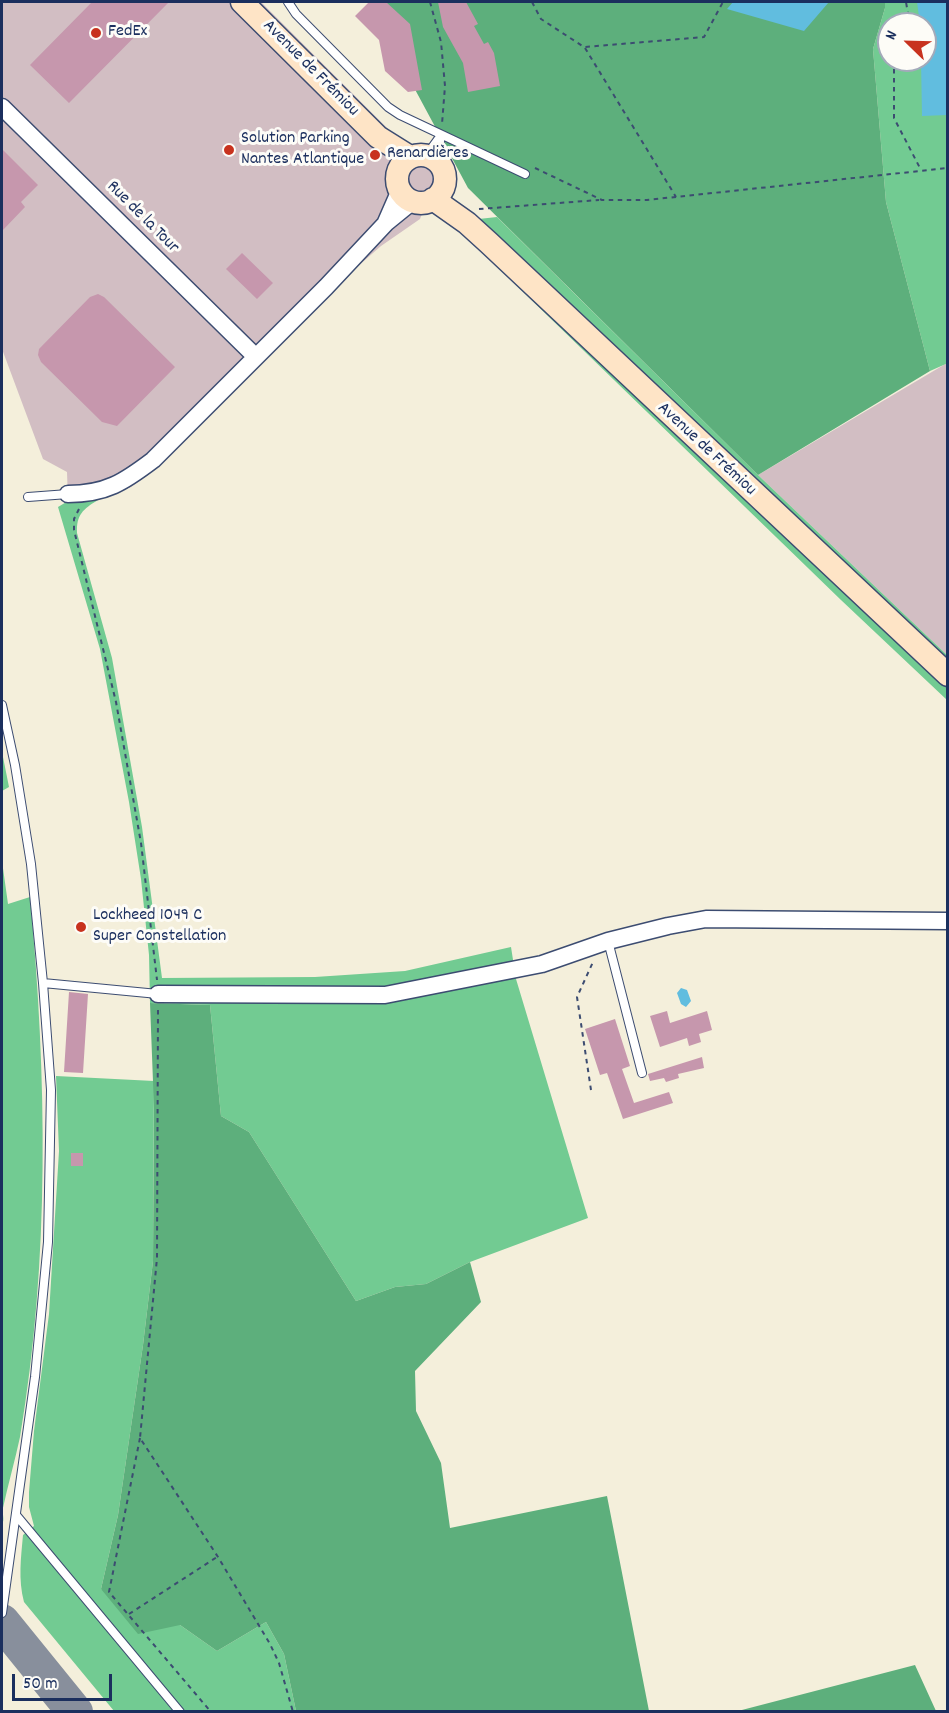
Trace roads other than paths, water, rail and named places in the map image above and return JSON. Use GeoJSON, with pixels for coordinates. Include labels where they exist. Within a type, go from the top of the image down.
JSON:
{"type":"FeatureCollection","features":[{"type":"Feature","properties":{"kind":"main road","name":"Avenue de Frémiou"},"geometry":{"type":"LineString","coordinates":[[242,2],[420,178],[470,216],[948,675]]}},
{"type":"Feature","properties":{"kind":"street","name":"Rue de la Tour"},"geometry":{"type":"LineString","coordinates":[[2,107],[255,356]]}},
{"type":"Feature","properties":{"kind":"street"},"geometry":{"type":"LineString","coordinates":[[68,494],[87,494],[125,481],[153,460],[326,286],[386,222],[420,178]]}},
{"type":"Feature","properties":{"kind":"street"},"geometry":{"type":"LineString","coordinates":[[158,993],[385,995],[542,964],[608,941],[706,919],[948,921]]}},
{"type":"Feature","properties":{"kind":"lane"},"geometry":{"type":"LineString","coordinates":[[288,2],[296,14],[399,116],[525,174]]}},
{"type":"Feature","properties":{"kind":"lane"},"geometry":{"type":"LineString","coordinates":[[420,178],[441,136]]}},
{"type":"Feature","properties":{"kind":"lane"},"geometry":{"type":"LineString","coordinates":[[28,497],[68,494]]}},
{"type":"Feature","properties":{"kind":"lane"},"geometry":{"type":"LineString","coordinates":[[2,705],[15,765],[31,864],[44,983],[51,1090],[48,1242],[35,1377],[2,1613]]}},
{"type":"Feature","properties":{"kind":"lane"},"geometry":{"type":"LineString","coordinates":[[608,941],[642,1073]]}},
{"type":"Feature","properties":{"kind":"lane"},"geometry":{"type":"LineString","coordinates":[[44,983],[158,993]]}},
{"type":"Feature","properties":{"kind":"lane"},"geometry":{"type":"LineString","coordinates":[[16,1515],[180,1712]]}},
{"type":"Feature","properties":{"kind":"water"},"geometry":{"type":"Polygon","coordinates":[[[733,2],[829,2],[804,31],[727,9],[733,2]]]}},
{"type":"Feature","properties":{"kind":"water"},"geometry":{"type":"Polygon","coordinates":[[[917,2],[947,2],[947,115],[922,116],[921,72],[937,72],[937,12],[918,12],[917,2]]]}},
{"type":"Feature","properties":{"kind":"water"},"geometry":{"type":"Polygon","coordinates":[[[681,988],[687,990],[691,1001],[686,1007],[681,1004],[677,993],[681,988]]]}},
{"type":"Feature","properties":{"kind":"place","name":"FedEx"},"geometry":{"type":"Point","coordinates":[96,33]}},
{"type":"Feature","properties":{"kind":"place","name":"Solution Parking Nantes Atlantique"},"geometry":{"type":"Point","coordinates":[229,150]}},
{"type":"Feature","properties":{"kind":"place","name":"Renardières"},"geometry":{"type":"Point","coordinates":[375,155]}},
{"type":"Feature","properties":{"kind":"place","name":"Lockheed 1049 C Super Constellation"},"geometry":{"type":"Point","coordinates":[81,927]}}]}
